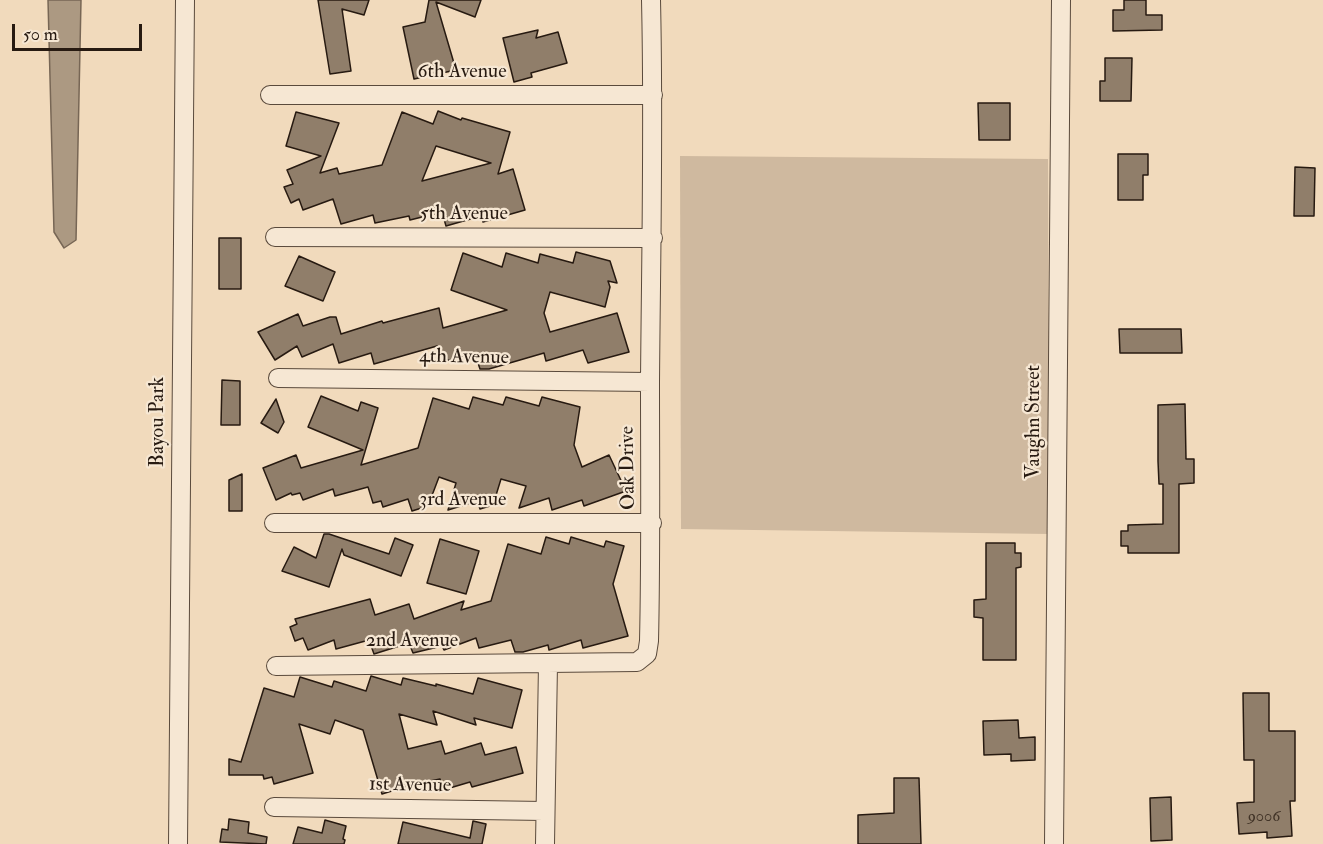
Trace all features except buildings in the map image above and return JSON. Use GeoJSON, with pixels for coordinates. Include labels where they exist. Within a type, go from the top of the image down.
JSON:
{"type":"FeatureCollection","features":[{"type":"Feature","properties":{"kind":"street","name":"Bayou Park"},"geometry":{"type":"LineString","coordinates":[[178,844],[185,0]]}},
{"type":"Feature","properties":{"kind":"street","name":"Oak Drive"},"geometry":{"type":"LineString","coordinates":[[548,664],[637,662],[647,654],[652,523],[650,382],[653,95],[651,0]]}},
{"type":"Feature","properties":{"kind":"street","name":"Vaughn Street"},"geometry":{"type":"LineString","coordinates":[[1054,844],[1061,0]]}},
{"type":"Feature","properties":{"kind":"street","name":"6th Avenue"},"geometry":{"type":"LineString","coordinates":[[270,95],[653,95]]}},
{"type":"Feature","properties":{"kind":"street","name":"5th Avenue"},"geometry":{"type":"LineString","coordinates":[[275,237],[653,238]]}},
{"type":"Feature","properties":{"kind":"street","name":"4th Avenue"},"geometry":{"type":"LineString","coordinates":[[278,378],[650,382]]}},
{"type":"Feature","properties":{"kind":"street","name":"3rd Avenue"},"geometry":{"type":"LineString","coordinates":[[274,523],[652,523]]}},
{"type":"Feature","properties":{"kind":"street","name":"2nd Avenue"},"geometry":{"type":"LineString","coordinates":[[276,666],[548,664]]}},
{"type":"Feature","properties":{"kind":"street"},"geometry":{"type":"LineString","coordinates":[[545,844],[548,664]]}},
{"type":"Feature","properties":{"kind":"street","name":"1st Avenue"},"geometry":{"type":"LineString","coordinates":[[274,807],[544,811]]}},
{"type":"Feature","properties":{"kind":"shaded area"},"geometry":{"type":"Polygon","coordinates":[[[48,0],[81,0],[76,240],[64,248],[54,232],[48,0]]]}},
{"type":"Feature","properties":{"kind":"shaded area"},"geometry":{"type":"Polygon","coordinates":[[[680,156],[1048,159],[1049,534],[681,529],[680,156]]]}}]}
